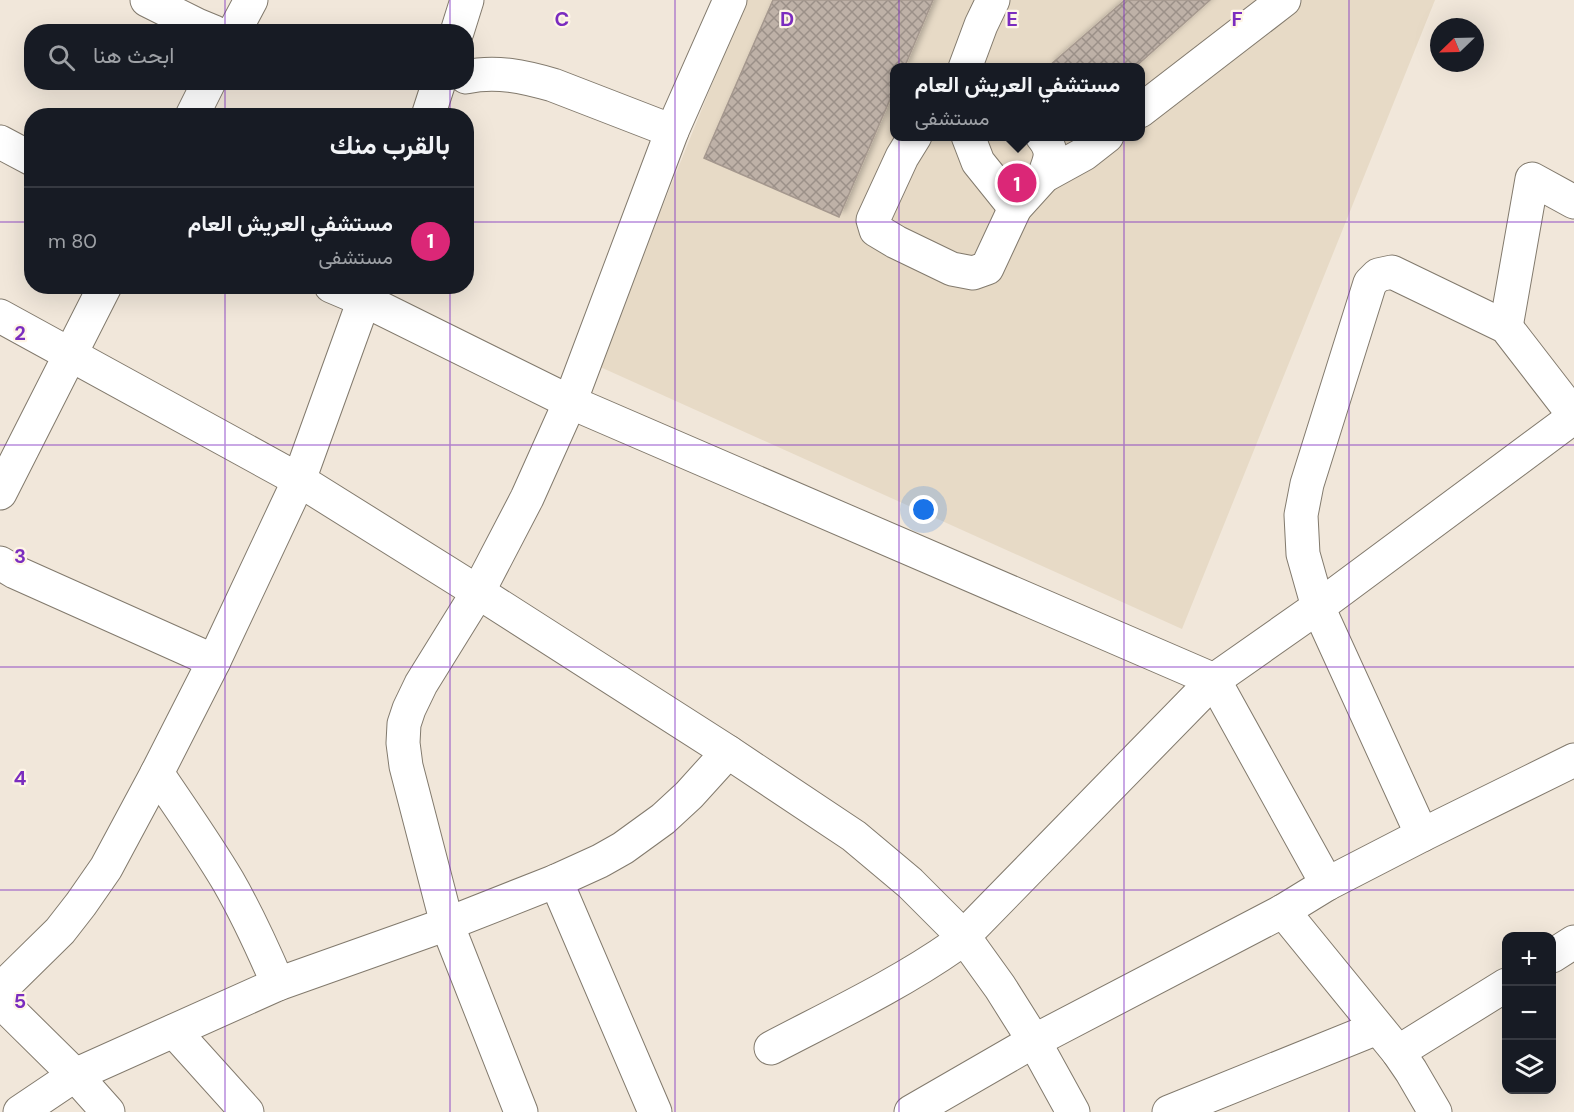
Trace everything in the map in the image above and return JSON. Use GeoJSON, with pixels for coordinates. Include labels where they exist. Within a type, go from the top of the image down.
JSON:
{"type":"FeatureCollection","features":[{"type":"Feature","properties":{"kind":"street"},"geometry":{"type":"LineString","coordinates":[[147,0],[195,24]]}},
{"type":"Feature","properties":{"kind":"street"},"geometry":{"type":"LineString","coordinates":[[238,24],[251,0]]}},
{"type":"Feature","properties":{"kind":"street"},"geometry":{"type":"LineString","coordinates":[[460,24],[467,0]]}},
{"type":"Feature","properties":{"kind":"street"},"geometry":{"type":"LineString","coordinates":[[521,1112],[447,924],[406,766],[403,743],[404,724],[421,684],[478,592],[527,498],[570,402],[672,131],[730,0]]}},
{"type":"Feature","properties":{"kind":"street"},"geometry":{"type":"LineString","coordinates":[[967,63],[993,0]]}},
{"type":"Feature","properties":{"kind":"street"},"geometry":{"type":"LineString","coordinates":[[1145,107],[1284,0]]}},
{"type":"Feature","properties":{"kind":"street"},"geometry":{"type":"LineString","coordinates":[[474,75],[502,74],[533,79],[672,131]]}},
{"type":"Feature","properties":{"kind":"street"},"geometry":{"type":"LineString","coordinates":[[196,108],[204,90]]}},
{"type":"Feature","properties":{"kind":"street"},"geometry":{"type":"LineString","coordinates":[[912,141],[902,157],[873,220],[876,230],[897,243],[952,269],[973,273],[987,268],[1015,208],[1044,176],[1084,154],[1101,141]]}},
{"type":"Feature","properties":{"kind":"street"},"geometry":{"type":"LineString","coordinates":[[970,141],[978,162],[1015,208]]}},
{"type":"Feature","properties":{"kind":"street"},"geometry":{"type":"LineString","coordinates":[[1044,176],[1051,157],[1046,141]]}},
{"type":"Feature","properties":{"kind":"street"},"geometry":{"type":"LineString","coordinates":[[0,142],[24,155]]}},
{"type":"Feature","properties":{"kind":"street"},"geometry":{"type":"LineString","coordinates":[[1506,327],[1532,179],[1574,202]]}},
{"type":"Feature","properties":{"kind":"street"},"geometry":{"type":"LineString","coordinates":[[771,1048],[920,968],[955,945],[1214,680],[1318,607],[1574,416],[1506,327],[1392,272],[1372,279],[1367,291],[1310,472],[1301,515],[1303,554],[1318,607],[1422,835]]}},
{"type":"Feature","properties":{"kind":"street"},"geometry":{"type":"LineString","coordinates":[[0,493],[101,294]]}},
{"type":"Feature","properties":{"kind":"street"},"geometry":{"type":"LineString","coordinates":[[0,990],[60,931],[81,904],[106,868],[157,773],[214,661],[299,480],[367,294]]}},
{"type":"Feature","properties":{"kind":"street"},"geometry":{"type":"LineString","coordinates":[[369,294],[570,402],[1214,680],[1327,884]]}},
{"type":"Feature","properties":{"kind":"street"},"geometry":{"type":"LineString","coordinates":[[0,316],[299,480],[728,752],[854,836],[910,883],[964,937],[1000,987],[1034,1041],[1073,1112]]}},
{"type":"Feature","properties":{"kind":"street"},"geometry":{"type":"LineString","coordinates":[[5,575],[214,661]]}},
{"type":"Feature","properties":{"kind":"street"},"geometry":{"type":"LineString","coordinates":[[20,1112],[75,1075],[278,984],[447,924],[600,861],[640,836],[689,795],[728,752]]}},
{"type":"Feature","properties":{"kind":"street"},"geometry":{"type":"LineString","coordinates":[[911,1112],[1034,1041],[1283,910],[1327,884],[1574,760]]}},
{"type":"Feature","properties":{"kind":"street"},"geometry":{"type":"LineString","coordinates":[[157,773],[228,881],[278,984]]}},
{"type":"Feature","properties":{"kind":"street"},"geometry":{"type":"LineString","coordinates":[[556,881],[655,1112]]}},
{"type":"Feature","properties":{"kind":"street"},"geometry":{"type":"LineString","coordinates":[[1283,910],[1398,1052],[1435,1112]]}},
{"type":"Feature","properties":{"kind":"street"},"geometry":{"type":"LineString","coordinates":[[1556,954],[1574,942]]}},
{"type":"Feature","properties":{"kind":"street"},"geometry":{"type":"LineString","coordinates":[[1398,1052],[1504,986]]}},
{"type":"Feature","properties":{"kind":"street"},"geometry":{"type":"LineString","coordinates":[[0,1001],[75,1075],[108,1112]]}},
{"type":"Feature","properties":{"kind":"street"},"geometry":{"type":"LineString","coordinates":[[1169,1112],[1377,1028]]}},
{"type":"Feature","properties":{"kind":"street"},"geometry":{"type":"LineString","coordinates":[[174,1031],[247,1112]]}},
{"type":"Feature","properties":{"kind":"shaded area"},"geometry":{"type":"Polygon","coordinates":[[[746,0],[1435,0],[1182,629],[598,366],[746,0]]]}},
{"type":"Feature","properties":{"kind":"building"},"geometry":{"type":"Polygon","coordinates":[[[773,0],[933,0],[906,63],[890,63],[890,99],[839,217],[704,158],[773,0]]]}},
{"type":"Feature","properties":{"kind":"building"},"geometry":{"type":"Polygon","coordinates":[[[1125,0],[1210,0],[1140,63],[1052,63],[1125,0]]]}},
{"type":"Feature","properties":{"kind":"place","name":"مستشفي العريش العام"},"geometry":{"type":"Point","coordinates":[1017,183]}}]}
